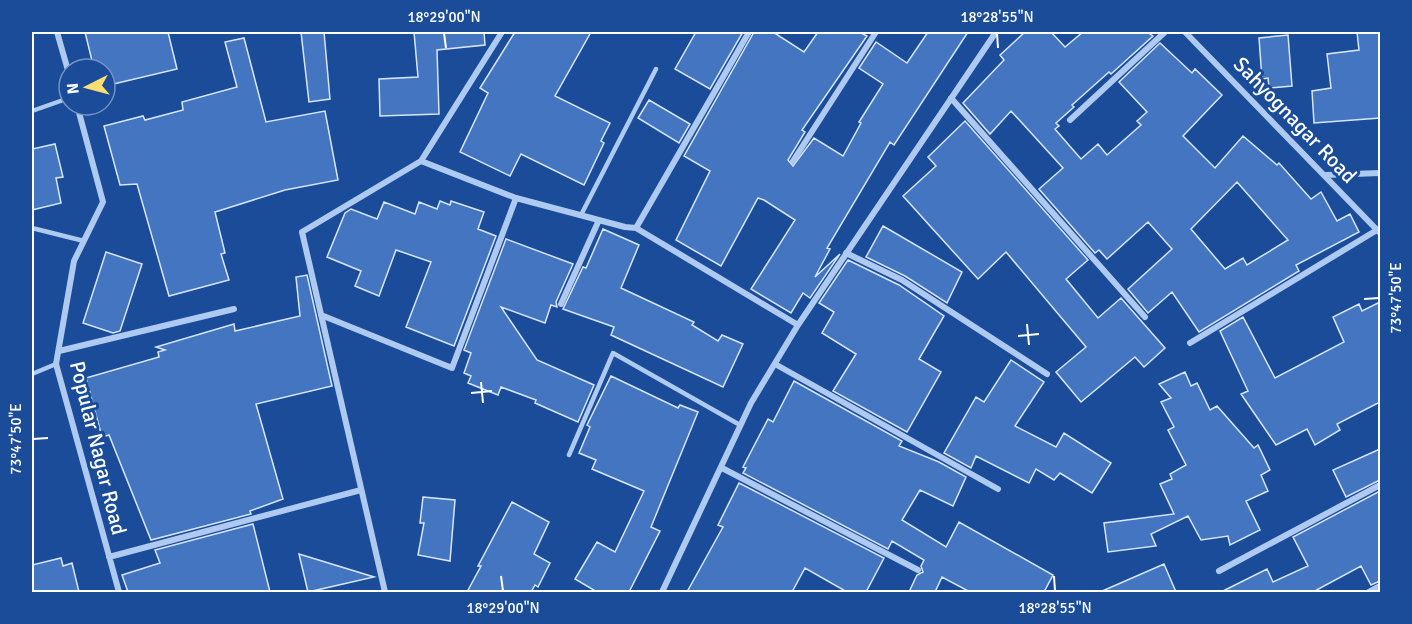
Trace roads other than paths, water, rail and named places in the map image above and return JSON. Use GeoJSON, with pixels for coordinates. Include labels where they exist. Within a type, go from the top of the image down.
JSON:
{"type":"FeatureCollection","features":[{"type":"Feature","properties":{"kind":"street"},"geometry":{"type":"LineString","coordinates":[[57,32],[64,57]]}},
{"type":"Feature","properties":{"kind":"street"},"geometry":{"type":"LineString","coordinates":[[385,592],[302,232],[421,161],[502,32]]}},
{"type":"Feature","properties":{"kind":"street"},"geometry":{"type":"LineString","coordinates":[[636,228],[749,32]]}},
{"type":"Feature","properties":{"kind":"street"},"geometry":{"type":"LineString","coordinates":[[793,160],[876,32]]}},
{"type":"Feature","properties":{"kind":"street"},"geometry":{"type":"LineString","coordinates":[[662,592],[722,468],[740,425],[798,325],[996,32]]}},
{"type":"Feature","properties":{"kind":"street"},"geometry":{"type":"LineString","coordinates":[[1070,120],[1165,32]]}},
{"type":"Feature","properties":{"kind":"street","name":"Sahyognagar Road"},"geometry":{"type":"LineString","coordinates":[[1185,32],[1379,231]]}},
{"type":"Feature","properties":{"kind":"street"},"geometry":{"type":"LineString","coordinates":[[951,98],[1145,317]]}},
{"type":"Feature","properties":{"kind":"street","name":"Popular Nagar Road"},"geometry":{"type":"LineString","coordinates":[[80,117],[103,202],[74,261],[56,364],[119,592]]}},
{"type":"Feature","properties":{"kind":"street"},"geometry":{"type":"LineString","coordinates":[[421,161],[516,198],[636,228],[798,325]]}},
{"type":"Feature","properties":{"kind":"street"},"geometry":{"type":"LineString","coordinates":[[1326,175],[1380,173]]}},
{"type":"Feature","properties":{"kind":"street"},"geometry":{"type":"LineString","coordinates":[[321,315],[452,368],[516,198]]}},
{"type":"Feature","properties":{"kind":"street"},"geometry":{"type":"LineString","coordinates":[[561,304],[599,220]]}},
{"type":"Feature","properties":{"kind":"street"},"geometry":{"type":"LineString","coordinates":[[1190,344],[1379,231]]}},
{"type":"Feature","properties":{"kind":"street"},"geometry":{"type":"LineString","coordinates":[[846,253],[902,280],[1047,374]]}},
{"type":"Feature","properties":{"kind":"street"},"geometry":{"type":"LineString","coordinates":[[59,351],[234,309]]}},
{"type":"Feature","properties":{"kind":"street"},"geometry":{"type":"LineString","coordinates":[[775,364],[998,489]]}},
{"type":"Feature","properties":{"kind":"street"},"geometry":{"type":"LineString","coordinates":[[722,468],[918,570]]}},
{"type":"Feature","properties":{"kind":"street"},"geometry":{"type":"LineString","coordinates":[[1219,571],[1380,485]]}},
{"type":"Feature","properties":{"kind":"street"},"geometry":{"type":"LineString","coordinates":[[109,557],[361,490]]}},
{"type":"Feature","properties":{"kind":"street"},"geometry":{"type":"LineString","coordinates":[[1369,592],[1380,586]]}},
{"type":"Feature","properties":{"kind":"lane"},"geometry":{"type":"LineString","coordinates":[[581,215],[656,69]]}},
{"type":"Feature","properties":{"kind":"lane"},"geometry":{"type":"LineString","coordinates":[[32,111],[57,102]]}},
{"type":"Feature","properties":{"kind":"lane"},"geometry":{"type":"LineString","coordinates":[[32,228],[84,241]]}},
{"type":"Feature","properties":{"kind":"lane"},"geometry":{"type":"LineString","coordinates":[[569,455],[613,352],[740,425]]}},
{"type":"Feature","properties":{"kind":"lane"},"geometry":{"type":"LineString","coordinates":[[32,374],[56,364]]}}]}
